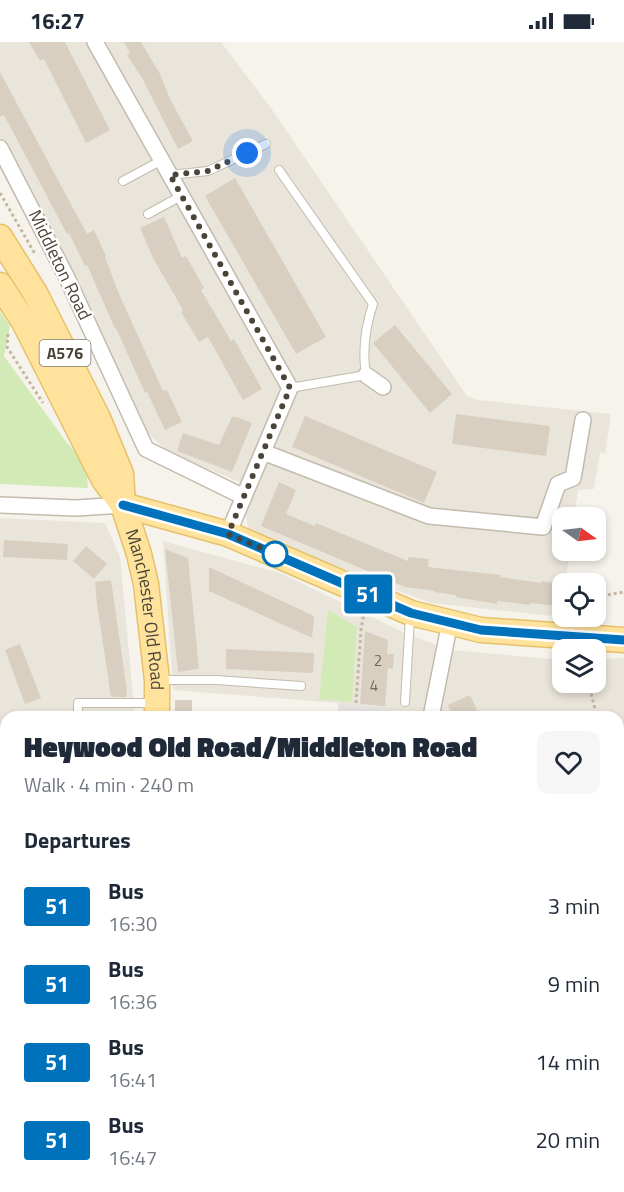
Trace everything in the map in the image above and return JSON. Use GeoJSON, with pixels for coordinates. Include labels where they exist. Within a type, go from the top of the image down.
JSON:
{"type":"FeatureCollection","features":[{"type":"Feature","properties":{"kind":"main road","name":"Manchester Old Road"},"geometry":{"type":"LineString","coordinates":[[0,237],[35,293],[98,418],[121,474],[123,505],[142,563],[151,624],[157,710]]}},
{"type":"Feature","properties":{"kind":"main road","name":"Manchester Old Road"},"geometry":{"type":"LineString","coordinates":[[0,285],[24,322],[105,480],[123,505]]}},
{"type":"Feature","properties":{"kind":"main road"},"geometry":{"type":"LineString","coordinates":[[123,505],[228,534],[411,613],[481,630],[624,640]]}},
{"type":"Feature","properties":{"kind":"street"},"geometry":{"type":"LineString","coordinates":[[95,42],[290,388],[228,534]]}},
{"type":"Feature","properties":{"kind":"street","name":"Middleton Road"},"geometry":{"type":"LineString","coordinates":[[0,148],[66,275],[146,449],[244,497]]}},
{"type":"Feature","properties":{"kind":"street"},"geometry":{"type":"LineString","coordinates":[[366,375],[383,387]]}},
{"type":"Feature","properties":{"kind":"street"},"geometry":{"type":"LineString","coordinates":[[263,452],[429,516],[543,527],[558,484],[573,478],[583,420]]}},
{"type":"Feature","properties":{"kind":"street"},"geometry":{"type":"LineString","coordinates":[[0,505],[76,508],[123,505]]}},
{"type":"Feature","properties":{"kind":"street"},"geometry":{"type":"LineString","coordinates":[[432,711],[450,622]]}},
{"type":"Feature","properties":{"kind":"lane"},"geometry":{"type":"LineString","coordinates":[[170,175],[208,171],[266,144]]}},
{"type":"Feature","properties":{"kind":"lane"},"geometry":{"type":"LineString","coordinates":[[123,181],[162,160]]}},
{"type":"Feature","properties":{"kind":"lane"},"geometry":{"type":"LineString","coordinates":[[279,170],[373,304],[366,327],[363,357],[366,375],[290,388]]}},
{"type":"Feature","properties":{"kind":"lane"},"geometry":{"type":"LineString","coordinates":[[148,214],[181,196]]}},
{"type":"Feature","properties":{"kind":"lane"},"geometry":{"type":"LineString","coordinates":[[405,702],[411,613]]}},
{"type":"Feature","properties":{"kind":"lane"},"geometry":{"type":"LineString","coordinates":[[156,680],[301,686]]}},
{"type":"Feature","properties":{"kind":"lane"},"geometry":{"type":"LineString","coordinates":[[78,711],[78,703],[157,710]]}},
{"type":"Feature","properties":{"kind":"path"},"geometry":{"type":"LineString","coordinates":[[0,193],[40,263]]}},
{"type":"Feature","properties":{"kind":"path"},"geometry":{"type":"LineString","coordinates":[[606,595],[624,592]]}},
{"type":"Feature","properties":{"kind":"path"},"geometry":{"type":"LineString","coordinates":[[356,703],[361,630],[368,594]]}},
{"type":"Feature","properties":{"kind":"path"},"geometry":{"type":"LineString","coordinates":[[591,693],[595,711]]}},
{"type":"Feature","properties":{"kind":"shaded area"},"geometry":{"type":"Polygon","coordinates":[[[0,42],[221,42],[271,108],[467,396],[478,400],[611,414],[605,454],[600,452],[594,489],[578,490],[575,507],[552,507],[552,561],[568,561],[567,573],[552,573],[552,616],[431,603],[364,578],[248,529],[245,510],[256,489],[168,452],[148,433],[0,137],[0,42]]]}},
{"type":"Feature","properties":{"kind":"shaded area"},"geometry":{"type":"Polygon","coordinates":[[[0,518],[105,523],[120,557],[134,711],[0,711],[0,518]]]}},
{"type":"Feature","properties":{"kind":"shaded area"},"geometry":{"type":"Polygon","coordinates":[[[163,541],[280,573],[405,633],[450,650],[552,659],[552,693],[606,693],[606,659],[624,658],[624,711],[339,711],[338,703],[173,690],[163,541]]]}},
{"type":"Feature","properties":{"kind":"shaded area"},"geometry":{"type":"Polygon","coordinates":[[[338,703],[378,708],[378,711],[338,711],[338,703]]]}},
{"type":"Feature","properties":{"kind":"green space"},"geometry":{"type":"Polygon","coordinates":[[[0,312],[10,326],[4,356],[67,443],[86,463],[88,488],[0,484],[0,312]]]}},
{"type":"Feature","properties":{"kind":"green space"},"geometry":{"type":"Polygon","coordinates":[[[328,610],[357,627],[352,702],[319,699],[328,610]]]}},
{"type":"Feature","properties":{"kind":"building"},"geometry":{"type":"Polygon","coordinates":[[[29,42],[65,42],[110,130],[86,143],[44,59],[40,61],[29,42]]]}},
{"type":"Feature","properties":{"kind":"building"},"geometry":{"type":"Polygon","coordinates":[[[124,42],[141,42],[160,74],[170,99],[193,141],[178,149],[142,78],[127,55],[130,53],[124,42]]]}},
{"type":"Feature","properties":{"kind":"building"},"geometry":{"type":"Polygon","coordinates":[[[0,72],[87,234],[94,230],[119,294],[163,391],[167,390],[182,422],[165,430],[147,392],[145,393],[87,265],[85,266],[69,233],[67,234],[4,115],[0,117],[0,72]]]}},
{"type":"Feature","properties":{"kind":"building"},"geometry":{"type":"Polygon","coordinates":[[[235,178],[326,337],[296,354],[205,196],[235,178]]]}},
{"type":"Feature","properties":{"kind":"building"},"geometry":{"type":"Polygon","coordinates":[[[164,217],[182,258],[186,256],[204,288],[201,290],[231,341],[234,339],[262,389],[243,400],[208,337],[199,342],[181,312],[183,310],[153,258],[140,228],[164,217]]]}},
{"type":"Feature","properties":{"kind":"building"},"geometry":{"type":"Polygon","coordinates":[[[395,325],[452,394],[430,413],[373,343],[395,325]]]}},
{"type":"Feature","properties":{"kind":"building"},"geometry":{"type":"Polygon","coordinates":[[[456,414],[550,426],[546,456],[452,444],[456,414]]]}},
{"type":"Feature","properties":{"kind":"building"},"geometry":{"type":"Polygon","coordinates":[[[305,416],[437,472],[424,503],[292,447],[305,416]]]}},
{"type":"Feature","properties":{"kind":"building"},"geometry":{"type":"Polygon","coordinates":[[[232,417],[252,423],[232,472],[177,451],[183,433],[219,445],[232,417]]]}},
{"type":"Feature","properties":{"kind":"building"},"geometry":{"type":"Polygon","coordinates":[[[279,482],[296,490],[286,514],[315,526],[316,523],[408,561],[408,557],[429,559],[428,567],[552,583],[552,605],[497,601],[497,604],[405,587],[261,526],[279,482]]]}},
{"type":"Feature","properties":{"kind":"building"},"geometry":{"type":"Polygon","coordinates":[[[4,540],[68,544],[67,560],[3,557],[4,540]]]}},
{"type":"Feature","properties":{"kind":"building"},"geometry":{"type":"Polygon","coordinates":[[[86,546],[107,564],[94,579],[73,561],[86,546]]]}},
{"type":"Feature","properties":{"kind":"building"},"geometry":{"type":"Polygon","coordinates":[[[165,549],[188,558],[199,669],[178,672],[165,549]]]}},
{"type":"Feature","properties":{"kind":"building"},"geometry":{"type":"Polygon","coordinates":[[[209,567],[314,616],[312,638],[209,591],[209,567]]]}},
{"type":"Feature","properties":{"kind":"building"},"geometry":{"type":"Polygon","coordinates":[[[111,580],[126,697],[111,697],[97,604],[95,582],[111,580]]]}},
{"type":"Feature","properties":{"kind":"building"},"geometry":{"type":"Polygon","coordinates":[[[365,631],[388,640],[387,654],[394,654],[393,669],[388,668],[385,706],[360,704],[365,631]]]}},
{"type":"Feature","properties":{"kind":"building"},"geometry":{"type":"Polygon","coordinates":[[[20,644],[41,698],[25,704],[5,650],[20,644]]]}},
{"type":"Feature","properties":{"kind":"building"},"geometry":{"type":"Polygon","coordinates":[[[226,649],[314,653],[313,673],[226,669],[226,649]]]}},
{"type":"Feature","properties":{"kind":"building"},"geometry":{"type":"Polygon","coordinates":[[[470,695],[477,710],[450,711],[448,705],[470,695]]]}},
{"type":"Feature","properties":{"kind":"building"},"geometry":{"type":"Polygon","coordinates":[[[175,700],[192,700],[192,711],[175,711],[175,700]]]}},
{"type":"Feature","properties":{"kind":"bus line","name":"51"},"geometry":{"type":"LineString","coordinates":[[123,505],[228,534],[411,613],[481,630],[624,640]]}},
{"type":"Feature","properties":{"kind":"route"},"geometry":{"type":"LineString","coordinates":[[247,153],[208,171],[170,175],[290,388],[228,534],[275,554]]}}]}
